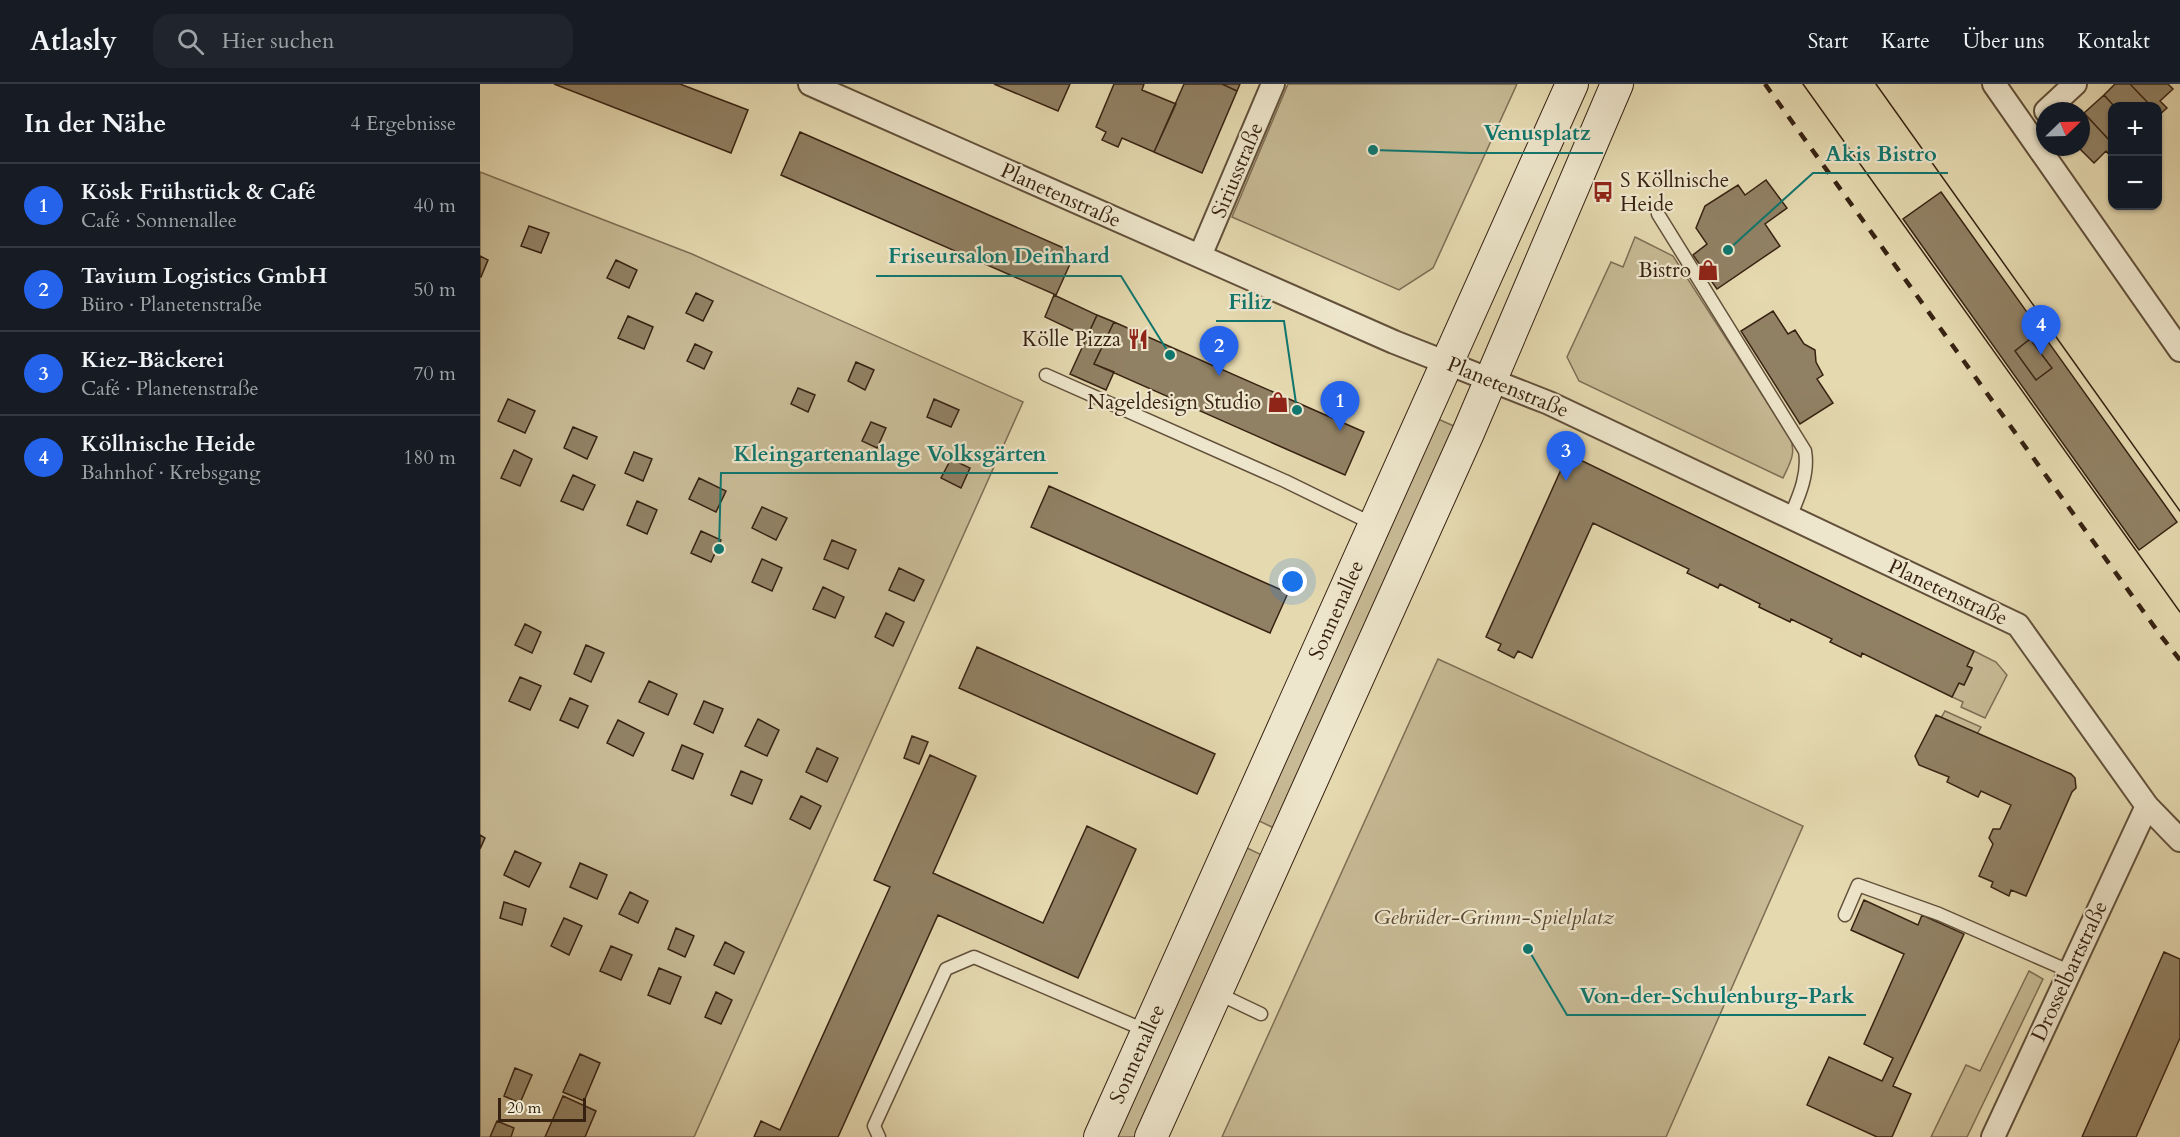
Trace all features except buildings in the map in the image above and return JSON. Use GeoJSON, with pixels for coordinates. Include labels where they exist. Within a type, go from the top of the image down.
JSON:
{"type":"FeatureCollection","features":[{"type":"Feature","properties":{"kind":"main road","name":"Sonnenallee"},"geometry":{"type":"LineString","coordinates":[[1100,1137],[1572,84]]}},
{"type":"Feature","properties":{"kind":"main road"},"geometry":{"type":"LineString","coordinates":[[1151,1137],[1490,379],[1617,84]]}},
{"type":"Feature","properties":{"kind":"street","name":"Planetenstraße"},"geometry":{"type":"LineString","coordinates":[[810,84],[1394,342],[1550,403],[2018,625],[2147,806],[2180,840]]}},
{"type":"Feature","properties":{"kind":"street","name":"Siriusstraße"},"geometry":{"type":"LineString","coordinates":[[1200,256],[1273,84]]}},
{"type":"Feature","properties":{"kind":"street"},"geometry":{"type":"LineString","coordinates":[[1994,84],[2180,350]]}},
{"type":"Feature","properties":{"kind":"street"},"geometry":{"type":"LineString","coordinates":[[2055,102],[2075,84]]}},
{"type":"Feature","properties":{"kind":"street"},"geometry":{"type":"LineString","coordinates":[[2026,130],[2036,120]]}},
{"type":"Feature","properties":{"kind":"street","name":"Drosselbartstraße"},"geometry":{"type":"LineString","coordinates":[[1993,1137],[2147,806]]}},
{"type":"Feature","properties":{"kind":"lane"},"geometry":{"type":"LineString","coordinates":[[1658,214],[1805,451],[1807,464],[1802,489],[1790,517]]}},
{"type":"Feature","properties":{"kind":"lane"},"geometry":{"type":"LineString","coordinates":[[1046,375],[1285,481],[1374,525]]}},
{"type":"Feature","properties":{"kind":"lane"},"geometry":{"type":"LineString","coordinates":[[1845,915],[1858,885],[1939,914],[2069,970]]}},
{"type":"Feature","properties":{"kind":"lane"},"geometry":{"type":"LineString","coordinates":[[879,1137],[874,1126],[946,969],[974,957],[1148,1031]]}},
{"type":"Feature","properties":{"kind":"lane"},"geometry":{"type":"LineString","coordinates":[[1216,992],[1261,1014]]}},
{"type":"Feature","properties":{"kind":"green space"},"geometry":{"type":"Polygon","coordinates":[[[1288,84],[1517,84],[1433,268],[1399,290],[1232,217],[1288,84]]]}},
{"type":"Feature","properties":{"kind":"green space"},"geometry":{"type":"Polygon","coordinates":[[[480,172],[692,254],[1023,402],[694,1137],[480,1137],[480,172]]]}},
{"type":"Feature","properties":{"kind":"green space"},"geometry":{"type":"Polygon","coordinates":[[[1635,237],[1673,256],[1790,438],[1793,449],[1790,464],[1783,478],[1579,381],[1567,357],[1611,262],[1623,267],[1635,237]]]}},
{"type":"Feature","properties":{"kind":"green space"},"geometry":{"type":"Polygon","coordinates":[[[1438,419],[1456,427],[1276,829],[1257,820],[1438,419]]]}},
{"type":"Feature","properties":{"kind":"green space"},"geometry":{"type":"Polygon","coordinates":[[[1974,651],[1996,662],[2007,675],[1985,718],[1961,707],[1963,702],[1952,697],[1959,683],[1964,685],[1972,669],[1967,666],[1974,651]]]}},
{"type":"Feature","properties":{"kind":"green space","name":"Gebrüder-Grimm-Spielplatz"},"geometry":{"type":"Polygon","coordinates":[[[1438,659],[1803,826],[1666,1137],[1222,1137],[1438,659]]]}},
{"type":"Feature","properties":{"kind":"green space"},"geometry":{"type":"Polygon","coordinates":[[[1945,711],[1981,727],[1977,734],[1941,718],[1945,711]]]}},
{"type":"Feature","properties":{"kind":"green space"},"geometry":{"type":"Polygon","coordinates":[[[1245,847],[1264,856],[1136,1137],[1114,1137],[1245,847]]]}},
{"type":"Feature","properties":{"kind":"green space"},"geometry":{"type":"Polygon","coordinates":[[[2029,971],[2043,979],[1967,1137],[1931,1137],[1966,1065],[1980,1071],[2029,971]]]}},
{"type":"Feature","properties":{"kind":"tram line"},"geometry":{"type":"LineString","coordinates":[[1803,84],[2180,612]]}},
{"type":"Feature","properties":{"kind":"tram line"},"geometry":{"type":"LineString","coordinates":[[1876,84],[2180,511]]}},
{"type":"Feature","properties":{"kind":"railway"},"geometry":{"type":"LineString","coordinates":[[1765,84],[2180,660]]}},
{"type":"Feature","properties":{"kind":"place","name":"Venusplatz"},"geometry":{"type":"Point","coordinates":[1373,150]}},
{"type":"Feature","properties":{"kind":"place","name":"S Köllnische Heide"},"geometry":{"type":"Point","coordinates":[1603,192]}},
{"type":"Feature","properties":{"kind":"place","name":"Akis Bistro"},"geometry":{"type":"Point","coordinates":[1728,250]}},
{"type":"Feature","properties":{"kind":"place","name":"Bistro"},"geometry":{"type":"Point","coordinates":[1708,270]}},
{"type":"Feature","properties":{"kind":"place","name":"Kölle Pizza"},"geometry":{"type":"Point","coordinates":[1138,339]}},
{"type":"Feature","properties":{"kind":"place","name":"Friseursalon Deinhard"},"geometry":{"type":"Point","coordinates":[1170,355]}},
{"type":"Feature","properties":{"kind":"place","name":"Köllnische Heide"},"geometry":{"type":"Point","coordinates":[2041,355]}},
{"type":"Feature","properties":{"kind":"place","name":"Tavium Logistics GmbH"},"geometry":{"type":"Point","coordinates":[1219,376]}},
{"type":"Feature","properties":{"kind":"place","name":"Nageldesign Studio"},"geometry":{"type":"Point","coordinates":[1278,402]}},
{"type":"Feature","properties":{"kind":"place","name":"Filiz"},"geometry":{"type":"Point","coordinates":[1297,410]}},
{"type":"Feature","properties":{"kind":"place","name":"Kösk Frühstück & Café"},"geometry":{"type":"Point","coordinates":[1340,431]}},
{"type":"Feature","properties":{"kind":"place","name":"Kiez-Bäckerei"},"geometry":{"type":"Point","coordinates":[1566,481]}},
{"type":"Feature","properties":{"kind":"place","name":"Kleingartenanlage Volksgärten"},"geometry":{"type":"Point","coordinates":[719,549]}},
{"type":"Feature","properties":{"kind":"place","name":"Von-der-Schulenburg-Park"},"geometry":{"type":"Point","coordinates":[1528,949]}}]}
